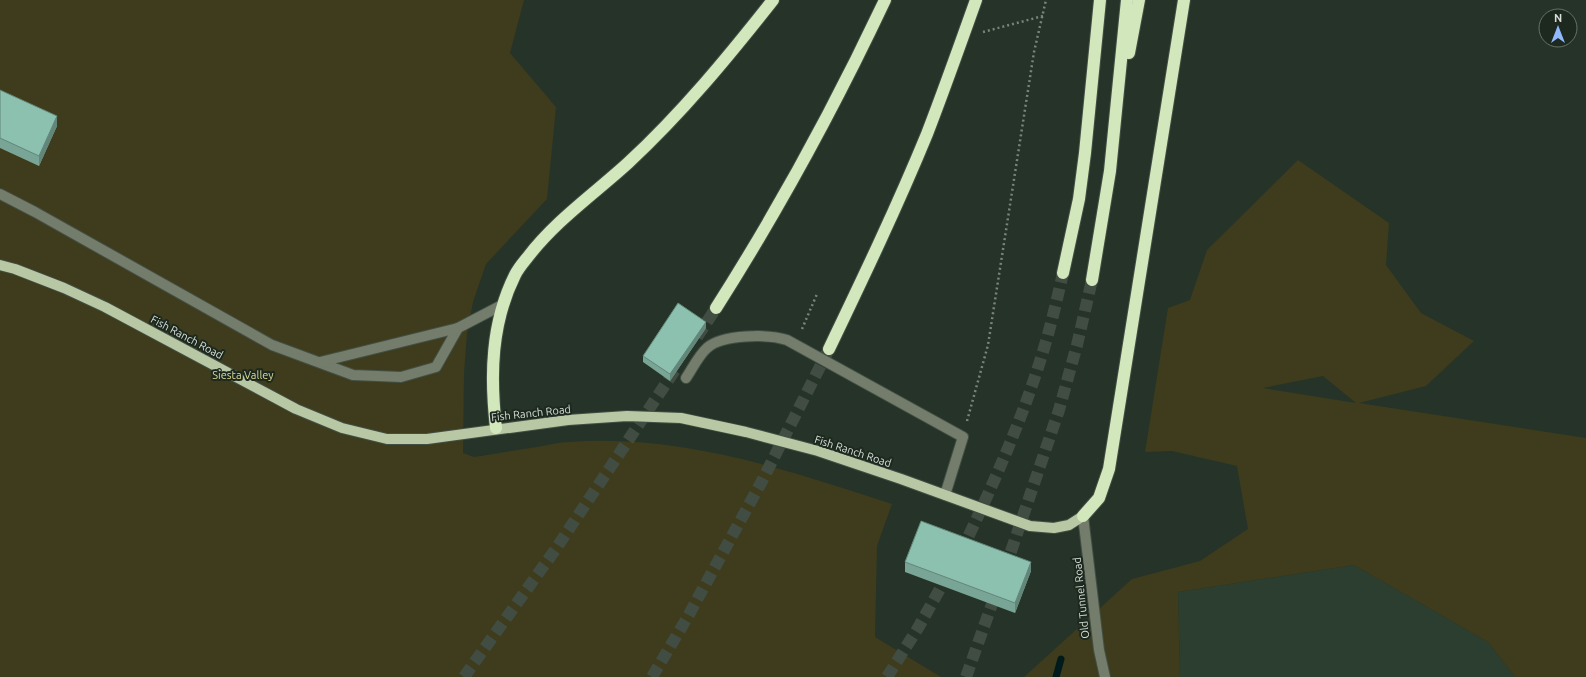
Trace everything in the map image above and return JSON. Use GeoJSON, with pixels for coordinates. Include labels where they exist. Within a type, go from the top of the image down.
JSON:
{"type":"FeatureCollection","features":[{"type":"Feature","properties":{"kind":"highway"},"geometry":{"type":"LineString","coordinates":[[496,428],[493,395],[495,338],[502,305],[515,273],[540,240],[628,162],[686,104],[727,58],[772,0]]}},
{"type":"Feature","properties":{"kind":"highway"},"geometry":{"type":"LineString","coordinates":[[716,308],[762,234],[808,152],[837,99],[885,0]]}},
{"type":"Feature","properties":{"kind":"highway"},"geometry":{"type":"LineString","coordinates":[[829,349],[863,279],[926,135],[976,0]]}},
{"type":"Feature","properties":{"kind":"highway"},"geometry":{"type":"LineString","coordinates":[[1063,273],[1077,205],[1085,153],[1100,0]]}},
{"type":"Feature","properties":{"kind":"highway"},"geometry":{"type":"LineString","coordinates":[[1092,280],[1102,225],[1113,144],[1127,0]]}},
{"type":"Feature","properties":{"kind":"highway"},"geometry":{"type":"LineString","coordinates":[[1113,144],[1139,0]]}},
{"type":"Feature","properties":{"kind":"highway"},"geometry":{"type":"LineString","coordinates":[[1084,516],[1099,498],[1109,469],[1184,0]]}},
{"type":"Feature","properties":{"kind":"main road","name":"Fish Ranch Road"},"geometry":{"type":"LineString","coordinates":[[0,265],[15,269],[64,288],[106,307],[296,409],[342,428],[387,439],[427,439],[496,428],[568,420],[627,416],[681,418],[746,432],[818,452],[945,495],[1008,520],[1039,528],[1046,529],[1062,527],[1069,525],[1084,516]]}},
{"type":"Feature","properties":{"kind":"street"},"geometry":{"type":"LineString","coordinates":[[0,194],[36,212],[272,345],[353,374],[401,377],[436,367],[458,328]]}},
{"type":"Feature","properties":{"kind":"street"},"geometry":{"type":"LineString","coordinates":[[320,362],[458,328],[502,305]]}},
{"type":"Feature","properties":{"kind":"street"},"geometry":{"type":"LineString","coordinates":[[686,378],[706,348],[721,341],[738,337],[768,336],[778,337],[795,344],[963,437],[945,495]]}},
{"type":"Feature","properties":{"kind":"street","name":"Old Tunnel Road"},"geometry":{"type":"LineString","coordinates":[[1084,516],[1099,650],[1105,677]]}},
{"type":"Feature","properties":{"kind":"path"},"geometry":{"type":"LineString","coordinates":[[963,437],[988,345],[1034,52],[1046,0]]}},
{"type":"Feature","properties":{"kind":"path"},"geometry":{"type":"LineString","coordinates":[[963,37],[1043,16]]}},
{"type":"Feature","properties":{"kind":"path"},"geometry":{"type":"LineString","coordinates":[[795,344],[816,294]]}},
{"type":"Feature","properties":{"kind":"shaded area"},"geometry":{"type":"Polygon","coordinates":[[[1354,565],[1488,642],[1515,677],[1180,677],[1178,592],[1354,565]]]}},
{"type":"Feature","properties":{"kind":"green space","name":"Siesta Valley"},"geometry":{"type":"Polygon","coordinates":[[[0,0],[524,0],[510,53],[556,107],[547,199],[486,264],[473,302],[467,333],[464,373],[463,453],[474,457],[566,442],[611,441],[653,444],[693,449],[774,467],[892,504],[877,546],[875,637],[941,677],[0,677],[0,0]]]}},
{"type":"Feature","properties":{"kind":"green space"},"geometry":{"type":"Polygon","coordinates":[[[1298,160],[1389,223],[1386,265],[1421,313],[1474,341],[1426,386],[1359,403],[1586,438],[1586,677],[1515,677],[1488,642],[1354,565],[1178,592],[1180,677],[1024,677],[1132,579],[1200,561],[1248,529],[1237,466],[1172,451],[1145,452],[1168,308],[1190,300],[1207,250],[1298,160]],[[1323,376],[1263,388],[1356,403],[1323,376]]]}},
{"type":"Feature","properties":{"kind":"building"},"geometry":{"type":"Polygon","coordinates":[[[0,90],[57,116],[39,156],[0,138],[0,90]]]}},
{"type":"Feature","properties":{"kind":"building"},"geometry":{"type":"Polygon","coordinates":[[[678,303],[706,322],[670,374],[643,356],[678,303]]]}},
{"type":"Feature","properties":{"kind":"building"},"geometry":{"type":"Polygon","coordinates":[[[921,521],[1031,562],[1015,603],[905,562],[921,521]]]}},
{"type":"Feature","properties":{"kind":"waterway"},"geometry":{"type":"LineString","coordinates":[[1056,677],[1061,659]]}},
{"type":"Feature","properties":{"kind":"tunnel"},"geometry":{"type":"LineString","coordinates":[[961,552],[1008,447],[1039,366],[1063,273]]}},
{"type":"Feature","properties":{"kind":"tunnel"},"geometry":{"type":"LineString","coordinates":[[1005,569],[1059,410],[1077,345],[1092,280]]}},
{"type":"Feature","properties":{"kind":"tunnel"},"geometry":{"type":"LineString","coordinates":[[697,337],[716,308]]}},
{"type":"Feature","properties":{"kind":"tunnel"},"geometry":{"type":"LineString","coordinates":[[652,677],[687,618],[762,481],[829,349]]}},
{"type":"Feature","properties":{"kind":"tunnel"},"geometry":{"type":"LineString","coordinates":[[464,677],[555,550],[677,367]]}},
{"type":"Feature","properties":{"kind":"tunnel"},"geometry":{"type":"LineString","coordinates":[[887,677],[918,628],[950,571]]}},
{"type":"Feature","properties":{"kind":"tunnel"},"geometry":{"type":"LineString","coordinates":[[966,677],[997,590]]}}]}
